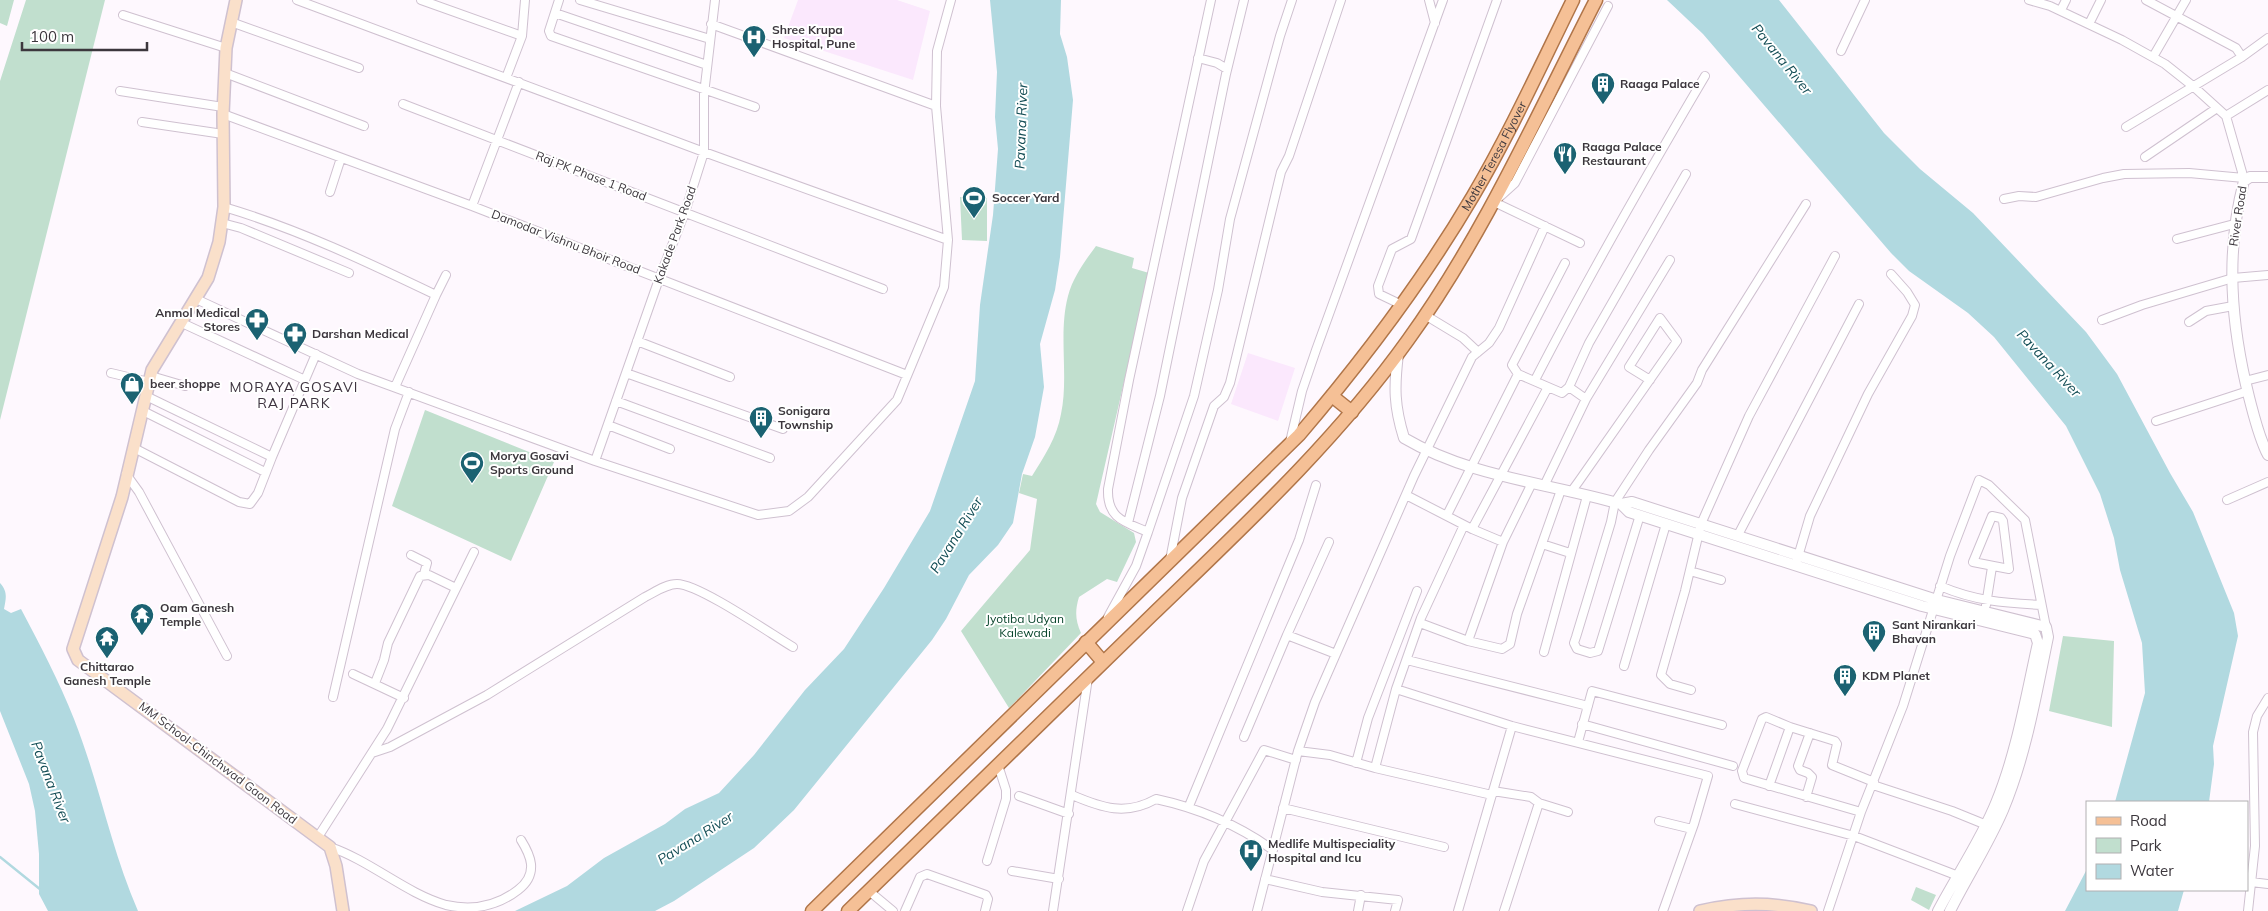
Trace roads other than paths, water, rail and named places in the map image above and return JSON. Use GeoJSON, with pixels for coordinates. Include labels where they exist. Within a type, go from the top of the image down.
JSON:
{"type":"FeatureCollection","features":[{"type":"Feature","properties":{"kind":"main road","name":"MM School-Chinchwad Gaon Road"},"geometry":{"type":"LineString","coordinates":[[236,0],[226,48],[224,73],[224,207],[222,223],[208,278],[182,323],[164,349],[150,379],[122,497],[73,649],[74,655],[78,660],[330,847]]}},
{"type":"Feature","properties":{"kind":"main road","name":"Mother Teresa Flyover"},"geometry":{"type":"LineString","coordinates":[[812,911],[1290,444],[1332,396],[1402,305],[1488,170],[1574,0]]}},
{"type":"Feature","properties":{"kind":"main road","name":"Mother Teresa Flyover"},"geometry":{"type":"LineString","coordinates":[[848,911],[1317,452],[1352,412],[1398,354],[1467,250],[1494,202],[1596,0]]}},
{"type":"Feature","properties":{"kind":"main road"},"geometry":{"type":"LineString","coordinates":[[1332,396],[1352,412]]}},
{"type":"Feature","properties":{"kind":"main road"},"geometry":{"type":"LineString","coordinates":[[1086,642],[1103,662]]}},
{"type":"Feature","properties":{"kind":"main road"},"geometry":{"type":"LineString","coordinates":[[330,847],[336,866],[343,911]]}},
{"type":"Feature","properties":{"kind":"main road"},"geometry":{"type":"LineString","coordinates":[[1700,911],[1729,904],[1750,903],[1811,911]]}},
{"type":"Feature","properties":{"kind":"street"},"geometry":{"type":"LineString","coordinates":[[296,0],[704,152],[948,240]]}},
{"type":"Feature","properties":{"kind":"street"},"geometry":{"type":"LineString","coordinates":[[421,0],[522,36]]}},
{"type":"Feature","properties":{"kind":"street"},"geometry":{"type":"LineString","coordinates":[[506,78],[522,36],[525,0]]}},
{"type":"Feature","properties":{"kind":"street"},"geometry":{"type":"LineString","coordinates":[[559,0],[549,31],[551,36],[756,107]]}},
{"type":"Feature","properties":{"kind":"street"},"geometry":{"type":"LineString","coordinates":[[580,0],[710,39]]}},
{"type":"Feature","properties":{"kind":"street","name":"Kakade Park Road"},"geometry":{"type":"LineString","coordinates":[[595,461],[659,279],[685,212],[704,152],[705,88],[715,0]]}},
{"type":"Feature","properties":{"kind":"street"},"geometry":{"type":"LineString","coordinates":[[196,299],[358,374],[595,461],[758,515],[789,511],[808,497],[897,400],[944,287],[948,240],[936,106],[937,52],[951,0]]}},
{"type":"Feature","properties":{"kind":"street"},"geometry":{"type":"LineString","coordinates":[[1148,532],[1128,524],[1112,513],[1108,499],[1108,490],[1129,380],[1211,0]]}},
{"type":"Feature","properties":{"kind":"street"},"geometry":{"type":"LineString","coordinates":[[1128,524],[1160,396],[1227,69],[1244,0]]}},
{"type":"Feature","properties":{"kind":"street"},"geometry":{"type":"LineString","coordinates":[[1104,625],[1136,566],[1194,396],[1218,290],[1230,219],[1280,36],[1292,0]]}},
{"type":"Feature","properties":{"kind":"street"},"geometry":{"type":"LineString","coordinates":[[1170,560],[1182,498],[1214,406],[1224,397],[1230,383],[1281,172],[1289,156],[1341,0]]}},
{"type":"Feature","properties":{"kind":"street"},"geometry":{"type":"LineString","coordinates":[[1429,0],[1435,24]]}},
{"type":"Feature","properties":{"kind":"street"},"geometry":{"type":"LineString","coordinates":[[1290,444],[1302,391],[1316,350],[1443,0]]}},
{"type":"Feature","properties":{"kind":"street"},"geometry":{"type":"LineString","coordinates":[[1402,305],[1379,294],[1378,286],[1392,249],[1411,239],[1497,0]]}},
{"type":"Feature","properties":{"kind":"street"},"geometry":{"type":"LineString","coordinates":[[1841,51],[1865,0]]}},
{"type":"Feature","properties":{"kind":"street"},"geometry":{"type":"LineString","coordinates":[[2028,0],[2061,10],[2153,57],[2194,87],[2226,116],[2268,90]]}},
{"type":"Feature","properties":{"kind":"street"},"geometry":{"type":"LineString","coordinates":[[2061,10],[2066,0]]}},
{"type":"Feature","properties":{"kind":"street"},"geometry":{"type":"LineString","coordinates":[[2089,24],[2102,0]]}},
{"type":"Feature","properties":{"kind":"street"},"geometry":{"type":"LineString","coordinates":[[2146,0],[2236,48],[2242,57]]}},
{"type":"Feature","properties":{"kind":"street"},"geometry":{"type":"LineString","coordinates":[[2153,57],[2186,0]]}},
{"type":"Feature","properties":{"kind":"street"},"geometry":{"type":"LineString","coordinates":[[1580,243],[1494,202],[1515,183],[1608,6]]}},
{"type":"Feature","properties":{"kind":"street"},"geometry":{"type":"LineString","coordinates":[[555,12],[707,65]]}},
{"type":"Feature","properties":{"kind":"street"},"geometry":{"type":"LineString","coordinates":[[123,15],[226,48]]}},
{"type":"Feature","properties":{"kind":"street"},"geometry":{"type":"LineString","coordinates":[[232,22],[359,68]]}},
{"type":"Feature","properties":{"kind":"street"},"geometry":{"type":"LineString","coordinates":[[711,24],[936,106]]}},
{"type":"Feature","properties":{"kind":"street"},"geometry":{"type":"LineString","coordinates":[[2126,127],[2242,57],[2268,38]]}},
{"type":"Feature","properties":{"kind":"street"},"geometry":{"type":"LineString","coordinates":[[1198,58],[1227,69]]}},
{"type":"Feature","properties":{"kind":"street"},"geometry":{"type":"LineString","coordinates":[[224,73],[364,126]]}},
{"type":"Feature","properties":{"kind":"street"},"geometry":{"type":"LineString","coordinates":[[1535,380],[1570,312],[1651,167],[1705,76]]}},
{"type":"Feature","properties":{"kind":"street"},"geometry":{"type":"LineString","coordinates":[[472,206],[519,82]]}},
{"type":"Feature","properties":{"kind":"street","name":"Damodar Vishnu Bhoir Road"},"geometry":{"type":"LineString","coordinates":[[120,91],[223,111],[907,375]]}},
{"type":"Feature","properties":{"kind":"street","name":"Raj PK Phase 1 Road"},"geometry":{"type":"LineString","coordinates":[[404,104],[883,289]]}},
{"type":"Feature","properties":{"kind":"street"},"geometry":{"type":"LineString","coordinates":[[2145,157],[2217,108]]}},
{"type":"Feature","properties":{"kind":"street","name":"River Road"},"geometry":{"type":"LineString","coordinates":[[2226,116],[2244,178],[2234,224],[2231,270],[2233,278],[2233,306],[2240,361],[2268,455]]}},
{"type":"Feature","properties":{"kind":"street"},"geometry":{"type":"LineString","coordinates":[[142,122],[223,134]]}},
{"type":"Feature","properties":{"kind":"street"},"geometry":{"type":"LineString","coordinates":[[330,192],[342,158]]}},
{"type":"Feature","properties":{"kind":"street"},"geometry":{"type":"LineString","coordinates":[[2004,199],[2019,196],[2036,197],[2124,174],[2189,173],[2244,178],[2268,176]]}},
{"type":"Feature","properties":{"kind":"street"},"geometry":{"type":"LineString","coordinates":[[1565,263],[1512,365],[1518,374],[1562,392],[1569,387],[1589,343],[1686,174]]}},
{"type":"Feature","properties":{"kind":"street"},"geometry":{"type":"LineString","coordinates":[[1640,516],[1598,651],[1590,653],[1577,649],[1574,643],[1618,503],[1649,450],[1697,383],[1702,370],[1806,204]]}},
{"type":"Feature","properties":{"kind":"street"},"geometry":{"type":"LineString","coordinates":[[224,207],[271,221],[343,251],[436,295]]}},
{"type":"Feature","properties":{"kind":"street"},"geometry":{"type":"LineString","coordinates":[[222,223],[241,228],[349,273]]}},
{"type":"Feature","properties":{"kind":"street"},"geometry":{"type":"LineString","coordinates":[[2177,239],[2234,224]]}},
{"type":"Feature","properties":{"kind":"street"},"geometry":{"type":"LineString","coordinates":[[1256,911],[1298,751],[1315,702],[1426,451],[1472,357],[1489,343],[1499,328],[1545,226]]}},
{"type":"Feature","properties":{"kind":"street"},"geometry":{"type":"LineString","coordinates":[[1691,690],[1670,684],[1661,675],[1690,571],[1699,529],[1749,416],[1834,256]]}},
{"type":"Feature","properties":{"kind":"street"},"geometry":{"type":"LineString","coordinates":[[1544,486],[1586,398],[1670,260]]}},
{"type":"Feature","properties":{"kind":"street"},"geometry":{"type":"LineString","coordinates":[[1797,560],[1810,516],[1873,386],[1912,316],[1915,306],[1908,292],[1891,274]]}},
{"type":"Feature","properties":{"kind":"street"},"geometry":{"type":"LineString","coordinates":[[395,387],[446,275]]}},
{"type":"Feature","properties":{"kind":"street"},"geometry":{"type":"LineString","coordinates":[[2102,320],[2142,305],[2233,278],[2268,275]]}},
{"type":"Feature","properties":{"kind":"street"},"geometry":{"type":"LineString","coordinates":[[1738,535],[1859,304]]}},
{"type":"Feature","properties":{"kind":"street"},"geometry":{"type":"LineString","coordinates":[[2190,322],[2206,311],[2233,306]]}},
{"type":"Feature","properties":{"kind":"street"},"geometry":{"type":"LineString","coordinates":[[1425,315],[1463,338],[1478,352]]}},
{"type":"Feature","properties":{"kind":"street"},"geometry":{"type":"LineString","coordinates":[[1420,623],[1468,641],[1502,649],[1510,644],[1517,614],[1542,544],[1566,491],[1650,380],[1677,340],[1660,318],[1629,367],[1650,380]]}},
{"type":"Feature","properties":{"kind":"street"},"geometry":{"type":"LineString","coordinates":[[182,323],[305,380]]}},
{"type":"Feature","properties":{"kind":"street"},"geometry":{"type":"LineString","coordinates":[[637,341],[730,377]]}},
{"type":"Feature","properties":{"kind":"street"},"geometry":{"type":"LineString","coordinates":[[134,448],[246,505],[250,504],[255,499],[316,354]]}},
{"type":"Feature","properties":{"kind":"street"},"geometry":{"type":"LineString","coordinates":[[1398,354],[1394,392],[1398,419],[1404,438],[1426,451],[1470,468],[1618,503],[1632,502],[1699,529],[2035,634],[2037,639],[2023,708],[1990,827]]}},
{"type":"Feature","properties":{"kind":"street"},"geometry":{"type":"LineString","coordinates":[[112,373],[185,386]]}},
{"type":"Feature","properties":{"kind":"street"},"geometry":{"type":"LineString","coordinates":[[626,373],[783,429]]}},
{"type":"Feature","properties":{"kind":"street"},"geometry":{"type":"LineString","coordinates":[[1447,516],[1518,374]]}},
{"type":"Feature","properties":{"kind":"street"},"geometry":{"type":"LineString","coordinates":[[2245,380],[2268,375]]}},
{"type":"Feature","properties":{"kind":"street"},"geometry":{"type":"LineString","coordinates":[[1375,768],[1396,689],[1420,623],[1468,527],[1548,387]]}},
{"type":"Feature","properties":{"kind":"street"},"geometry":{"type":"LineString","coordinates":[[1569,387],[1586,398]]}},
{"type":"Feature","properties":{"kind":"street"},"geometry":{"type":"LineString","coordinates":[[2156,421],[2248,391]]}},
{"type":"Feature","properties":{"kind":"street"},"geometry":{"type":"LineString","coordinates":[[333,697],[395,429],[409,392]]}},
{"type":"Feature","properties":{"kind":"street"},"geometry":{"type":"LineString","coordinates":[[146,396],[272,457]]}},
{"type":"Feature","properties":{"kind":"street"},"geometry":{"type":"LineString","coordinates":[[616,401],[770,458]]}},
{"type":"Feature","properties":{"kind":"street"},"geometry":{"type":"LineString","coordinates":[[142,411],[265,472]]}},
{"type":"Feature","properties":{"kind":"street"},"geometry":{"type":"LineString","coordinates":[[608,425],[670,449]]}},
{"type":"Feature","properties":{"kind":"street"},"geometry":{"type":"LineString","coordinates":[[126,474],[139,492],[227,656]]}},
{"type":"Feature","properties":{"kind":"street"},"geometry":{"type":"LineString","coordinates":[[1828,911],[1862,812],[1903,706],[1940,586],[1978,482],[1981,481],[1989,485],[2025,520],[2048,637],[2021,754],[2010,789],[1962,877],[1938,911]]}},
{"type":"Feature","properties":{"kind":"street"},"geometry":{"type":"LineString","coordinates":[[2227,500],[2268,482]]}},
{"type":"Feature","properties":{"kind":"street"},"geometry":{"type":"LineString","coordinates":[[1468,641],[1503,542],[1532,483]]}},
{"type":"Feature","properties":{"kind":"street"},"geometry":{"type":"LineString","coordinates":[[1189,806],[1299,540],[1316,485]]}},
{"type":"Feature","properties":{"kind":"street"},"geometry":{"type":"LineString","coordinates":[[1406,495],[1468,527],[1503,542]]}},
{"type":"Feature","properties":{"kind":"street"},"geometry":{"type":"LineString","coordinates":[[1544,652],[1587,496]]}},
{"type":"Feature","properties":{"kind":"street"},"geometry":{"type":"LineString","coordinates":[[1618,503],[1629,512],[1666,524],[1738,535],[1797,560]]}},
{"type":"Feature","properties":{"kind":"street"},"geometry":{"type":"LineString","coordinates":[[1992,516],[2001,518],[2003,521],[2010,568],[1992,567],[1974,562],[1992,516]]}},
{"type":"Feature","properties":{"kind":"street"},"geometry":{"type":"LineString","coordinates":[[1624,666],[1666,524]]}},
{"type":"Feature","properties":{"kind":"street"},"geometry":{"type":"LineString","coordinates":[[1244,737],[1329,542]]}},
{"type":"Feature","properties":{"kind":"street"},"geometry":{"type":"LineString","coordinates":[[1542,544],[1570,553]]}},
{"type":"Feature","properties":{"kind":"street"},"geometry":{"type":"LineString","coordinates":[[318,837],[372,753],[404,698],[474,552]]}},
{"type":"Feature","properties":{"kind":"street"},"geometry":{"type":"LineString","coordinates":[[375,683],[388,643],[420,576],[424,574],[427,563],[411,555]]}},
{"type":"Feature","properties":{"kind":"street"},"geometry":{"type":"LineString","coordinates":[[1986,607],[1992,567]]}},
{"type":"Feature","properties":{"kind":"street"},"geometry":{"type":"LineString","coordinates":[[1690,571],[1721,580]]}},
{"type":"Feature","properties":{"kind":"street"},"geometry":{"type":"LineString","coordinates":[[424,574],[456,588]]}},
{"type":"Feature","properties":{"kind":"street"},"geometry":{"type":"LineString","coordinates":[[372,753],[390,747],[487,694],[645,597],[668,586],[677,584],[697,589],[793,647]]}},
{"type":"Feature","properties":{"kind":"street"},"geometry":{"type":"LineString","coordinates":[[1940,586],[1986,607],[2046,627]]}},
{"type":"Feature","properties":{"kind":"street"},"geometry":{"type":"LineString","coordinates":[[1356,763],[1368,718],[1417,591]]}},
{"type":"Feature","properties":{"kind":"street"},"geometry":{"type":"LineString","coordinates":[[1935,604],[1986,607],[2041,605]]}},
{"type":"Feature","properties":{"kind":"street"},"geometry":{"type":"LineString","coordinates":[[1287,635],[1336,654]]}},
{"type":"Feature","properties":{"kind":"street"},"geometry":{"type":"LineString","coordinates":[[1407,660],[1588,706]]}},
{"type":"Feature","properties":{"kind":"street"},"geometry":{"type":"LineString","coordinates":[[353,674],[404,698]]}},
{"type":"Feature","properties":{"kind":"street"},"geometry":{"type":"LineString","coordinates":[[1053,911],[1072,795],[1088,677]]}},
{"type":"Feature","properties":{"kind":"street"},"geometry":{"type":"LineString","coordinates":[[1396,689],[1512,726],[1708,776],[1692,829],[1663,911]]}},
{"type":"Feature","properties":{"kind":"street"},"geometry":{"type":"LineString","coordinates":[[1578,742],[1592,690],[1722,724]]}},
{"type":"Feature","properties":{"kind":"street"},"geometry":{"type":"LineString","coordinates":[[2248,911],[2255,846],[2253,732],[2257,716],[2268,698]]}},
{"type":"Feature","properties":{"kind":"street"},"geometry":{"type":"LineString","coordinates":[[1862,812],[1744,778],[1742,771],[1762,719],[1766,717],[1836,742],[1833,766],[1990,827]]}},
{"type":"Feature","properties":{"kind":"street"},"geometry":{"type":"LineString","coordinates":[[1582,724],[1733,766]]}},
{"type":"Feature","properties":{"kind":"street"},"geometry":{"type":"LineString","coordinates":[[1458,911],[1512,726]]}},
{"type":"Feature","properties":{"kind":"street"},"geometry":{"type":"LineString","coordinates":[[1769,786],[1790,727]]}},
{"type":"Feature","properties":{"kind":"street"},"geometry":{"type":"LineString","coordinates":[[1806,797],[1812,777],[1798,768],[1798,766],[1810,733]]}},
{"type":"Feature","properties":{"kind":"street"},"geometry":{"type":"LineString","coordinates":[[1187,911],[1204,861],[1264,750],[1296,760]]}},
{"type":"Feature","properties":{"kind":"street"},"geometry":{"type":"LineString","coordinates":[[1298,751],[1330,754],[1375,768],[1493,793],[1531,797],[1539,803],[1568,812]]}},
{"type":"Feature","properties":{"kind":"street"},"geometry":{"type":"LineString","coordinates":[[988,861],[1006,799],[1006,790],[998,765]]}},
{"type":"Feature","properties":{"kind":"street"},"geometry":{"type":"LineString","coordinates":[[1072,795],[1095,805],[1116,808],[1141,807],[1156,799],[1189,806],[1253,835],[1273,850]]}},
{"type":"Feature","properties":{"kind":"street"},"geometry":{"type":"LineString","coordinates":[[1019,796],[1069,814]]}},
{"type":"Feature","properties":{"kind":"street"},"geometry":{"type":"LineString","coordinates":[[1504,911],[1539,803]]}},
{"type":"Feature","properties":{"kind":"street"},"geometry":{"type":"LineString","coordinates":[[1735,804],[1854,836],[1962,877]]}},
{"type":"Feature","properties":{"kind":"street"},"geometry":{"type":"LineString","coordinates":[[1283,808],[1444,847]]}},
{"type":"Feature","properties":{"kind":"street"},"geometry":{"type":"LineString","coordinates":[[1659,821],[1692,829]]}},
{"type":"Feature","properties":{"kind":"street"},"geometry":{"type":"LineString","coordinates":[[330,847],[356,857],[436,902],[454,907],[475,909],[504,901],[522,887],[529,878],[530,858],[521,840]]}},
{"type":"Feature","properties":{"kind":"street"},"geometry":{"type":"LineString","coordinates":[[1012,871],[1059,879]]}},
{"type":"Feature","properties":{"kind":"street"},"geometry":{"type":"LineString","coordinates":[[905,911],[920,878],[927,874],[986,895],[988,899],[985,911]]}},
{"type":"Feature","properties":{"kind":"street"},"geometry":{"type":"LineString","coordinates":[[1950,911],[1962,877]]}},
{"type":"Feature","properties":{"kind":"street"},"geometry":{"type":"LineString","coordinates":[[1265,879],[1322,892],[1398,900],[1395,911]]}},
{"type":"Feature","properties":{"kind":"street"},"geometry":{"type":"LineString","coordinates":[[2251,882],[2268,884]]}},
{"type":"Feature","properties":{"kind":"street"},"geometry":{"type":"LineString","coordinates":[[869,891],[893,911]]}},
{"type":"Feature","properties":{"kind":"street"},"geometry":{"type":"LineString","coordinates":[[1358,911],[1361,896]]}},
{"type":"Feature","properties":{"kind":"water","name":"Pavana River"},"geometry":{"type":"Polygon","coordinates":[[[990,0],[1061,0],[1060,34],[1067,57],[1073,100],[1060,257],[1055,290],[1040,344],[1044,387],[1035,437],[1022,474],[1013,523],[998,545],[969,575],[946,619],[932,640],[794,810],[754,848],[674,901],[655,911],[515,911],[567,886],[604,858],[665,824],[685,809],[719,793],[754,755],[805,690],[844,649],[884,588],[930,511],[975,381],[980,305],[993,215],[998,149],[995,117],[997,72],[990,0]]]}},
{"type":"Feature","properties":{"kind":"water","name":"Pavana River"},"geometry":{"type":"Polygon","coordinates":[[[1667,0],[1779,0],[1884,133],[1920,169],[1973,213],[2086,332],[2117,374],[2193,512],[2234,613],[2238,636],[2213,746],[2214,764],[2209,801],[2115,801],[2145,693],[2142,643],[2120,570],[2114,538],[2100,494],[2066,426],[1994,337],[1968,313],[1909,271],[1891,253],[1703,34],[1667,0]]]}},
{"type":"Feature","properties":{"kind":"water","name":"Pavana River"},"geometry":{"type":"Polygon","coordinates":[[[0,583],[3,586],[6,598],[4,609],[11,613],[21,609],[68,705],[83,743],[120,864],[138,911],[48,911],[39,894],[39,854],[35,811],[29,784],[0,711],[0,583]]]}},
{"type":"Feature","properties":{"kind":"water"},"geometry":{"type":"Polygon","coordinates":[[[2086,871],[2086,891],[2184,891],[2178,911],[2065,911],[2086,871]]]}},
{"type":"Feature","properties":{"kind":"waterway"},"geometry":{"type":"LineString","coordinates":[[0,857],[41,890]]}},
{"type":"Feature","properties":{"kind":"place","name":"Shree Krupa Hospital, Pune"},"geometry":{"type":"Point","coordinates":[754,58]}},
{"type":"Feature","properties":{"kind":"place","name":"Raaga Palace"},"geometry":{"type":"Point","coordinates":[1603,105]}},
{"type":"Feature","properties":{"kind":"place","name":"Raaga Palace Restaurant"},"geometry":{"type":"Point","coordinates":[1565,175]}},
{"type":"Feature","properties":{"kind":"place","name":"Soccer Yard"},"geometry":{"type":"Point","coordinates":[974,219]}},
{"type":"Feature","properties":{"kind":"place","name":"Anmol Medical Stores"},"geometry":{"type":"Point","coordinates":[257,341]}},
{"type":"Feature","properties":{"kind":"place","name":"Darshan Medical"},"geometry":{"type":"Point","coordinates":[295,355]}},
{"type":"Feature","properties":{"kind":"place","name":"beer shoppe"},"geometry":{"type":"Point","coordinates":[132,405]}},
{"type":"Feature","properties":{"kind":"place","name":"Sonigara Township"},"geometry":{"type":"Point","coordinates":[761,439]}},
{"type":"Feature","properties":{"kind":"place","name":"Morya Gosavi Sports Ground"},"geometry":{"type":"Point","coordinates":[472,484]}},
{"type":"Feature","properties":{"kind":"place","name":"Oam Ganesh Temple"},"geometry":{"type":"Point","coordinates":[142,636]}},
{"type":"Feature","properties":{"kind":"place","name":"Sant Nirankari Bhavan"},"geometry":{"type":"Point","coordinates":[1874,653]}},
{"type":"Feature","properties":{"kind":"place","name":"Chittarao Ganesh Temple"},"geometry":{"type":"Point","coordinates":[107,659]}},
{"type":"Feature","properties":{"kind":"place","name":"KDM Planet"},"geometry":{"type":"Point","coordinates":[1845,697]}},
{"type":"Feature","properties":{"kind":"place","name":"Medlife Multispeciality Hospital and Icu"},"geometry":{"type":"Point","coordinates":[1251,872]}},
{"type":"Feature","properties":{"kind":"district","name":"MORAYA GOSAVI RAJ PARK"},"geometry":{"type":"Point","coordinates":[294,396]}},
{"type":"Feature","properties":{"kind":"park label","name":"Jyotiba Udyan Kalewadi"},"geometry":{"type":"Point","coordinates":[1025,626]}}]}
